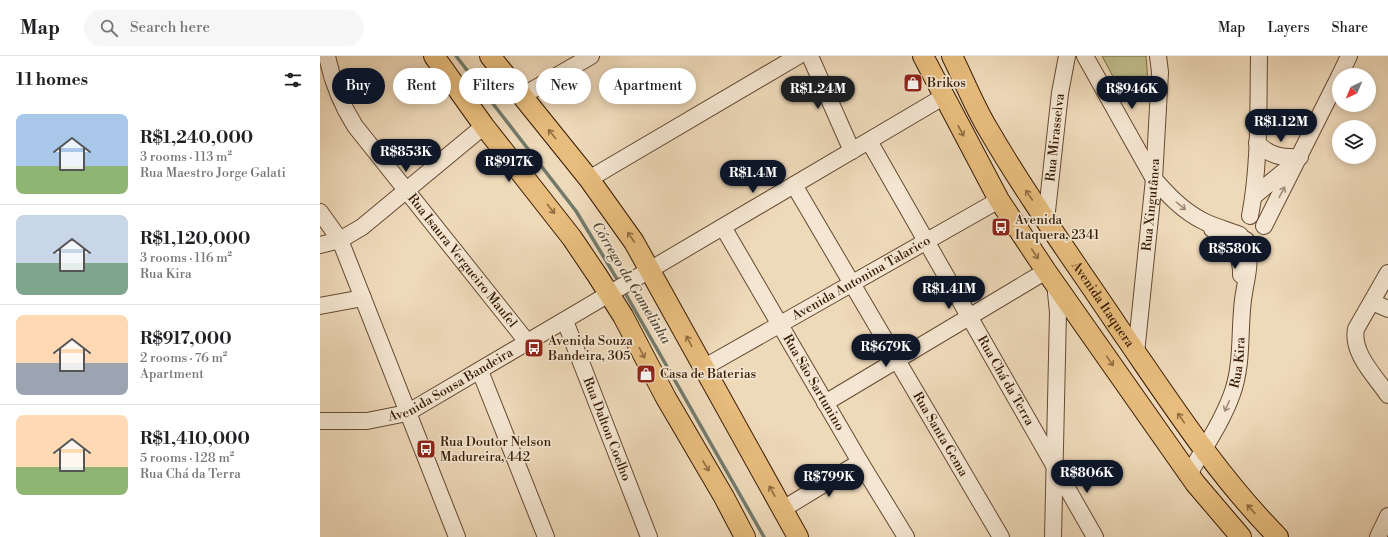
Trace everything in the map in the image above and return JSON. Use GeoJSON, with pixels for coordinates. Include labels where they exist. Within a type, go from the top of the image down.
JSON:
{"type":"FeatureCollection","features":[{"type":"Feature","properties":{"kind":"main road"},"geometry":{"type":"LineString","coordinates":[[434,56],[484,126],[572,238],[612,293],[622,316],[666,398],[724,497],[745,537]]}},
{"type":"Feature","properties":{"kind":"main road"},"geometry":{"type":"LineString","coordinates":[[490,56],[500,68]]}},
{"type":"Feature","properties":{"kind":"main road","name":"Avenida Itaquera"},"geometry":{"type":"LineString","coordinates":[[923,56],[943,97],[999,200],[1189,474],[1241,537]]}},
{"type":"Feature","properties":{"kind":"main road","name":"Avenida Itaquera"},"geometry":{"type":"LineString","coordinates":[[952,56],[987,127],[1016,177],[1204,450],[1241,498],[1278,537]]}},
{"type":"Feature","properties":{"kind":"main road"},"geometry":{"type":"LineString","coordinates":[[943,97],[954,95],[963,102],[996,158],[1010,174],[1016,177]]}},
{"type":"Feature","properties":{"kind":"main road"},"geometry":{"type":"LineString","coordinates":[[528,103],[589,179],[630,235],[648,272],[798,537]]}},
{"type":"Feature","properties":{"kind":"street","name":"Rua Isaura Vergueiro Maufel"},"geometry":{"type":"LineString","coordinates":[[327,56],[330,73],[345,110],[355,126],[528,343]]}},
{"type":"Feature","properties":{"kind":"street"},"geometry":{"type":"LineString","coordinates":[[528,93],[591,56]]}},
{"type":"Feature","properties":{"kind":"street"},"geometry":{"type":"LineString","coordinates":[[589,179],[798,56]]}},
{"type":"Feature","properties":{"kind":"street"},"geometry":{"type":"LineString","coordinates":[[810,56],[852,151]]}},
{"type":"Feature","properties":{"kind":"street","name":"Rua Mirasselva"},"geometry":{"type":"LineString","coordinates":[[1046,220],[1060,93],[1067,56]]}},
{"type":"Feature","properties":{"kind":"street"},"geometry":{"type":"LineString","coordinates":[[1085,56],[1154,179],[1178,204],[1202,220],[1232,245],[1242,266],[1243,299]]}},
{"type":"Feature","properties":{"kind":"street","name":"Rua Xingutânea"},"geometry":{"type":"LineString","coordinates":[[1136,353],[1154,179],[1160,72],[1158,56]]}},
{"type":"Feature","properties":{"kind":"street"},"geometry":{"type":"LineString","coordinates":[[1250,216],[1254,196],[1257,143],[1259,56]]}},
{"type":"Feature","properties":{"kind":"street"},"geometry":{"type":"LineString","coordinates":[[1344,68],[1349,56]]}},
{"type":"Feature","properties":{"kind":"street"},"geometry":{"type":"LineString","coordinates":[[1202,220],[1243,238],[1258,240],[1264,234],[1264,226],[1300,158],[1332,92]]}},
{"type":"Feature","properties":{"kind":"street","name":"Avenida Sousa Bandeira"},"geometry":{"type":"LineString","coordinates":[[320,421],[367,421],[407,413],[943,97]]}},
{"type":"Feature","properties":{"kind":"street"},"geometry":{"type":"LineString","coordinates":[[320,245],[340,240],[362,227],[484,126]]}},
{"type":"Feature","properties":{"kind":"street","name":"Rua Chá da Terra"},"geometry":{"type":"LineString","coordinates":[[869,141],[1095,537]]}},
{"type":"Feature","properties":{"kind":"street"},"geometry":{"type":"LineString","coordinates":[[1257,143],[1266,152],[1273,155],[1285,158],[1300,158]]}},
{"type":"Feature","properties":{"kind":"street"},"geometry":{"type":"LineString","coordinates":[[1254,196],[1300,158]]}},
{"type":"Feature","properties":{"kind":"street","name":"Rua Santa Gema"},"geometry":{"type":"LineString","coordinates":[[794,185],[898,359],[1001,537]]}},
{"type":"Feature","properties":{"kind":"street","name":"Avenida Antonina Talarico"},"geometry":{"type":"LineString","coordinates":[[703,368],[999,200]]}},
{"type":"Feature","properties":{"kind":"street"},"geometry":{"type":"LineString","coordinates":[[320,212],[340,240],[457,537]]}},
{"type":"Feature","properties":{"kind":"street"},"geometry":{"type":"LineString","coordinates":[[1243,238],[1240,223],[1245,218],[1250,216],[1260,219],[1264,226]]}},
{"type":"Feature","properties":{"kind":"street","name":"Rua São Sartunino"},"geometry":{"type":"LineString","coordinates":[[723,227],[825,403],[906,537]]}},
{"type":"Feature","properties":{"kind":"street","name":"Rua Kira"},"geometry":{"type":"LineString","coordinates":[[1189,474],[1222,418],[1232,393],[1237,371],[1243,299],[1250,266],[1243,238]]}},
{"type":"Feature","properties":{"kind":"street"},"geometry":{"type":"LineString","coordinates":[[1388,273],[1356,329],[1354,337],[1359,353],[1388,395]]}},
{"type":"Feature","properties":{"kind":"street"},"geometry":{"type":"LineString","coordinates":[[825,403],[969,317],[1051,277],[1058,312],[1053,537]]}},
{"type":"Feature","properties":{"kind":"street"},"geometry":{"type":"LineString","coordinates":[[320,306],[363,298]]}},
{"type":"Feature","properties":{"kind":"street"},"geometry":{"type":"LineString","coordinates":[[1372,302],[1388,309]]}},
{"type":"Feature","properties":{"kind":"street","name":"Rua Dalton Coelho"},"geometry":{"type":"LineString","coordinates":[[565,321],[649,537]]}},
{"type":"Feature","properties":{"kind":"street"},"geometry":{"type":"LineString","coordinates":[[480,371],[546,537]]}},
{"type":"Feature","properties":{"kind":"street"},"geometry":{"type":"LineString","coordinates":[[783,509],[860,462]]}},
{"type":"Feature","properties":{"kind":"street"},"geometry":{"type":"LineString","coordinates":[[1378,537],[1388,516]]}},
{"type":"Feature","properties":{"kind":"shaded area"},"geometry":{"type":"Polygon","coordinates":[[[1102,56],[1146,56],[1146,89],[1139,98],[1133,100],[1125,95],[1119,88],[1102,56]]]}},
{"type":"Feature","properties":{"kind":"waterway","name":"Córrego da Gamelinha"},"geometry":{"type":"LineString","coordinates":[[456,56],[576,211],[620,284]]}},
{"type":"Feature","properties":{"kind":"waterway","name":"Córrego da Gamelinha"},"geometry":{"type":"LineString","coordinates":[[624,291],[764,537]]}},
{"type":"Feature","properties":{"kind":"place","name":"Brikos"},"geometry":{"type":"Point","coordinates":[913,83]}},
{"type":"Feature","properties":{"kind":"place","name":"Avenida Itaquera, 2341"},"geometry":{"type":"Point","coordinates":[1001,227]}},
{"type":"Feature","properties":{"kind":"place","name":"Avenida Souza Bandeira, 305"},"geometry":{"type":"Point","coordinates":[534,348]}},
{"type":"Feature","properties":{"kind":"place","name":"Casa de Baterias"},"geometry":{"type":"Point","coordinates":[646,374]}},
{"type":"Feature","properties":{"kind":"place","name":"Rua Doutor Nelson Madureira, 442"},"geometry":{"type":"Point","coordinates":[426,449]}}]}
